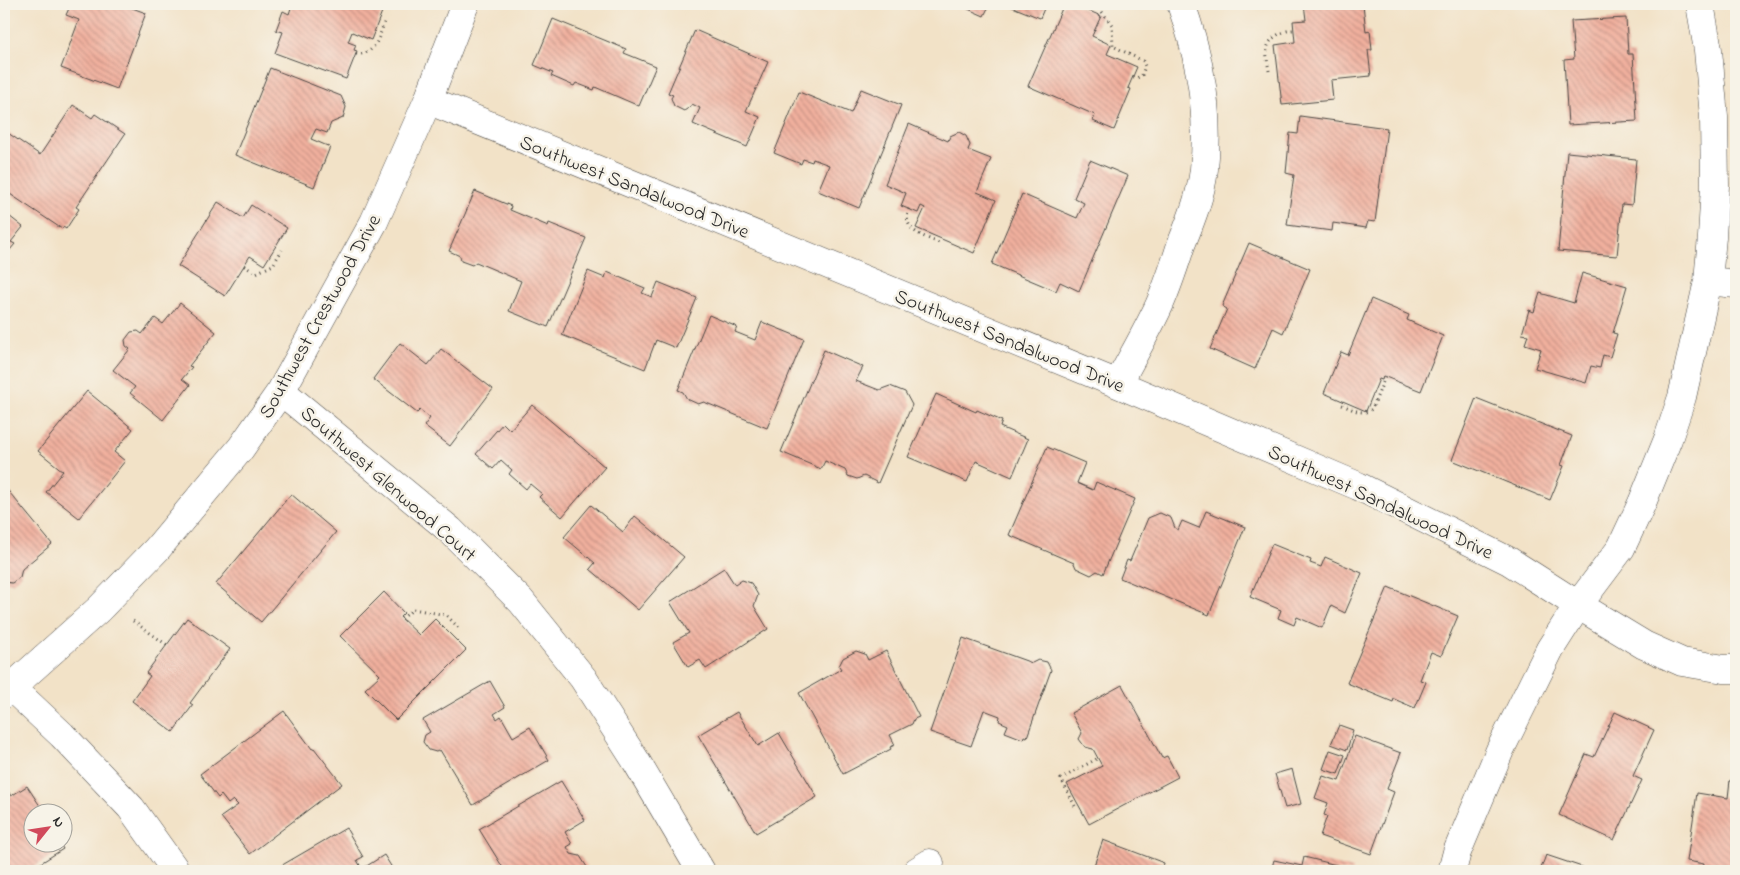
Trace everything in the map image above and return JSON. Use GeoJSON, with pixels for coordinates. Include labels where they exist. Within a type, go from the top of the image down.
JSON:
{"type":"FeatureCollection","features":[{"type":"Feature","properties":{"kind":"street","name":"Southwest Crestwood Drive"},"geometry":{"type":"LineString","coordinates":[[8,691],[99,609],[157,549],[240,448],[281,391],[374,222],[428,100],[465,4]]}},
{"type":"Feature","properties":{"kind":"street"},"geometry":{"type":"LineString","coordinates":[[1118,384],[1158,308],[1196,206],[1204,169],[1206,133],[1204,98],[1199,64],[1191,31],[1181,4]]}},
{"type":"Feature","properties":{"kind":"street"},"geometry":{"type":"LineString","coordinates":[[1452,871],[1457,852],[1500,750],[1550,649],[1578,605],[1621,548],[1642,504],[1668,439],[1682,397],[1708,281],[1715,186],[1714,118],[1708,50],[1700,4]]}},
{"type":"Feature","properties":{"kind":"street","name":"Southwest Sandalwood Drive"},"geometry":{"type":"LineString","coordinates":[[428,100],[1118,384],[1374,494],[1509,561],[1644,645],[1682,662],[1724,670],[1736,669]]}},
{"type":"Feature","properties":{"kind":"street"},"geometry":{"type":"LineString","coordinates":[[1708,281],[1736,284]]}},
{"type":"Feature","properties":{"kind":"street","name":"Southwest Glenwood Court"},"geometry":{"type":"LineString","coordinates":[[281,391],[450,530],[521,601],[582,678],[636,761],[701,871]]}},
{"type":"Feature","properties":{"kind":"street"},"geometry":{"type":"LineString","coordinates":[[8,691],[62,735],[131,808],[176,871]]}},
{"type":"Feature","properties":{"kind":"path"},"geometry":{"type":"LineString","coordinates":[[1096,4],[1112,25],[1113,46],[1137,56],[1143,61],[1142,74],[1137,78],[1132,78]]}},
{"type":"Feature","properties":{"kind":"path"},"geometry":{"type":"LineString","coordinates":[[356,54],[363,54],[376,45],[386,20]]}},
{"type":"Feature","properties":{"kind":"path"},"geometry":{"type":"LineString","coordinates":[[1269,71],[1266,50],[1268,45],[1282,32],[1294,30]]}},
{"type":"Feature","properties":{"kind":"path"},"geometry":{"type":"LineString","coordinates":[[909,209],[906,217],[908,225],[913,230],[939,243]]}},
{"type":"Feature","properties":{"kind":"path"},"geometry":{"type":"LineString","coordinates":[[244,266],[256,273],[273,265],[282,250]]}},
{"type":"Feature","properties":{"kind":"path"},"geometry":{"type":"LineString","coordinates":[[1342,405],[1363,413],[1368,412],[1372,409],[1385,377]]}},
{"type":"Feature","properties":{"kind":"path"},"geometry":{"type":"LineString","coordinates":[[402,619],[413,609],[446,615],[459,628]]}},
{"type":"Feature","properties":{"kind":"path"},"geometry":{"type":"LineString","coordinates":[[130,618],[167,645]]}},
{"type":"Feature","properties":{"kind":"path"},"geometry":{"type":"LineString","coordinates":[[1074,806],[1060,779],[1098,758]]}},
{"type":"Feature","properties":{"kind":"path"},"geometry":{"type":"LineString","coordinates":[[1065,871],[1071,867],[1082,865],[1093,868]]}},
{"type":"Feature","properties":{"kind":"building"},"geometry":{"type":"Polygon","coordinates":[[[71,4],[121,4],[146,13],[117,89],[61,68],[79,20],[66,15],[71,4]]]}},
{"type":"Feature","properties":{"kind":"building"},"geometry":{"type":"Polygon","coordinates":[[[280,4],[385,4],[371,40],[352,32],[348,42],[356,45],[354,50],[357,51],[346,79],[275,53],[283,32],[276,30],[283,11],[289,14],[291,8],[280,4]]]}},
{"type":"Feature","properties":{"kind":"building"},"geometry":{"type":"Polygon","coordinates":[[[957,4],[990,4],[984,16],[957,4]]]}},
{"type":"Feature","properties":{"kind":"building"},"geometry":{"type":"Polygon","coordinates":[[[1005,4],[1046,4],[1040,18],[1005,4]]]}},
{"type":"Feature","properties":{"kind":"building"},"geometry":{"type":"Polygon","coordinates":[[[1064,4],[1073,4],[1101,16],[1092,36],[1111,45],[1107,54],[1137,67],[1128,88],[1131,89],[1114,130],[1093,121],[1095,115],[1028,86],[1064,4]]]}},
{"type":"Feature","properties":{"kind":"building"},"geometry":{"type":"Polygon","coordinates":[[[1304,4],[1363,4],[1366,32],[1370,31],[1372,50],[1368,50],[1371,76],[1331,80],[1333,100],[1282,105],[1275,45],[1295,42],[1293,21],[1306,20],[1304,4]]]}},
{"type":"Feature","properties":{"kind":"building"},"geometry":{"type":"Polygon","coordinates":[[[1626,18],[1628,54],[1633,54],[1637,121],[1568,125],[1564,60],[1574,59],[1571,21],[1626,18]]]}},
{"type":"Feature","properties":{"kind":"building"},"geometry":{"type":"Polygon","coordinates":[[[553,19],[626,49],[624,53],[656,66],[639,106],[595,87],[594,90],[576,83],[574,86],[551,76],[553,73],[534,65],[553,19]]]}},
{"type":"Feature","properties":{"kind":"building"},"geometry":{"type":"Polygon","coordinates":[[[695,30],[768,62],[746,111],[760,117],[747,147],[693,124],[700,108],[692,104],[684,111],[674,106],[671,98],[673,95],[668,93],[695,30]]]}},
{"type":"Feature","properties":{"kind":"building"},"geometry":{"type":"Polygon","coordinates":[[[270,68],[341,96],[346,107],[343,118],[331,123],[327,133],[316,129],[311,139],[330,147],[314,187],[235,155],[270,68]]]}},
{"type":"Feature","properties":{"kind":"building"},"geometry":{"type":"Polygon","coordinates":[[[861,89],[901,105],[859,208],[818,191],[829,165],[813,159],[812,162],[803,159],[801,164],[774,153],[799,92],[851,113],[861,89]]]}},
{"type":"Feature","properties":{"kind":"building"},"geometry":{"type":"Polygon","coordinates":[[[73,105],[92,118],[95,114],[125,134],[76,207],[79,209],[66,229],[63,227],[62,229],[4,190],[4,140],[8,133],[40,155],[73,105]]]}},
{"type":"Feature","properties":{"kind":"building"},"geometry":{"type":"Polygon","coordinates":[[[1300,116],[1387,128],[1375,222],[1368,221],[1366,228],[1333,223],[1332,231],[1287,225],[1294,175],[1286,173],[1290,133],[1298,134],[1300,116]]]}},
{"type":"Feature","properties":{"kind":"building"},"geometry":{"type":"Polygon","coordinates":[[[909,124],[948,141],[950,136],[959,132],[966,136],[970,145],[968,150],[991,159],[977,192],[996,200],[974,253],[916,228],[925,208],[921,206],[918,213],[901,206],[906,193],[885,184],[909,124]]]}},
{"type":"Feature","properties":{"kind":"building"},"geometry":{"type":"Polygon","coordinates":[[[1567,152],[1636,159],[1632,205],[1622,204],[1617,256],[1558,251],[1567,152]]]}},
{"type":"Feature","properties":{"kind":"building"},"geometry":{"type":"Polygon","coordinates":[[[1090,160],[1128,176],[1079,291],[1060,282],[1056,291],[992,264],[1022,194],[1077,218],[1084,203],[1074,198],[1090,160]]]}},
{"type":"Feature","properties":{"kind":"building"},"geometry":{"type":"Polygon","coordinates":[[[475,191],[511,206],[510,210],[548,226],[549,223],[586,238],[548,327],[509,311],[521,281],[476,262],[472,265],[461,261],[460,256],[449,251],[475,191]]]}},
{"type":"Feature","properties":{"kind":"building"},"geometry":{"type":"Polygon","coordinates":[[[218,202],[243,218],[251,205],[287,228],[264,265],[250,256],[225,296],[178,266],[218,202]]]}},
{"type":"Feature","properties":{"kind":"building"},"geometry":{"type":"Polygon","coordinates":[[[4,212],[23,227],[11,242],[15,244],[4,257],[4,212]]]}},
{"type":"Feature","properties":{"kind":"building"},"geometry":{"type":"Polygon","coordinates":[[[1249,243],[1310,269],[1283,333],[1273,328],[1255,369],[1210,349],[1227,309],[1222,306],[1249,243]]]}},
{"type":"Feature","properties":{"kind":"building"},"geometry":{"type":"Polygon","coordinates":[[[588,271],[605,278],[607,272],[645,288],[642,293],[652,297],[658,282],[697,298],[676,348],[656,340],[645,369],[562,335],[588,271]]]}},
{"type":"Feature","properties":{"kind":"building"},"geometry":{"type":"Polygon","coordinates":[[[1582,273],[1627,286],[1613,333],[1617,334],[1610,357],[1603,355],[1600,368],[1591,366],[1586,383],[1535,368],[1541,349],[1525,344],[1528,335],[1522,334],[1529,310],[1534,312],[1540,293],[1574,303],[1582,273]]]}},
{"type":"Feature","properties":{"kind":"building"},"geometry":{"type":"Polygon","coordinates":[[[1371,299],[1409,315],[1407,320],[1443,336],[1421,391],[1383,376],[1382,380],[1379,379],[1366,411],[1324,393],[1341,352],[1348,355],[1371,299]]]}},
{"type":"Feature","properties":{"kind":"building"},"geometry":{"type":"Polygon","coordinates":[[[180,303],[216,332],[189,366],[192,367],[182,379],[190,385],[163,420],[130,393],[135,387],[113,370],[130,349],[126,346],[125,340],[131,332],[138,331],[142,334],[155,318],[163,324],[180,303]]]}},
{"type":"Feature","properties":{"kind":"building"},"geometry":{"type":"Polygon","coordinates":[[[709,315],[737,327],[735,332],[755,340],[762,322],[804,339],[767,428],[704,402],[698,404],[687,399],[683,392],[678,390],[709,315]]]}},
{"type":"Feature","properties":{"kind":"building"},"geometry":{"type":"Polygon","coordinates":[[[400,343],[428,365],[441,349],[493,389],[450,446],[424,426],[430,418],[420,410],[417,413],[373,379],[400,343]]]}},
{"type":"Feature","properties":{"kind":"building"},"geometry":{"type":"Polygon","coordinates":[[[824,350],[863,367],[856,381],[879,390],[890,386],[905,392],[912,405],[878,483],[864,476],[857,479],[848,476],[845,470],[825,461],[821,469],[781,452],[824,350]]]}},
{"type":"Feature","properties":{"kind":"building"},"geometry":{"type":"Polygon","coordinates":[[[87,391],[133,429],[114,452],[125,461],[79,518],[46,492],[63,471],[38,451],[87,391]]]}},
{"type":"Feature","properties":{"kind":"building"},"geometry":{"type":"Polygon","coordinates":[[[936,394],[976,412],[977,410],[1002,421],[1000,427],[1028,439],[1012,477],[976,461],[967,482],[908,457],[936,394]]]}},
{"type":"Feature","properties":{"kind":"building"},"geometry":{"type":"Polygon","coordinates":[[[1476,398],[1572,436],[1561,465],[1564,466],[1550,500],[1452,460],[1476,398]]]}},
{"type":"Feature","properties":{"kind":"building"},"geometry":{"type":"Polygon","coordinates":[[[532,405],[605,467],[562,517],[539,497],[542,494],[530,484],[526,489],[509,474],[512,470],[501,460],[493,469],[476,454],[503,423],[510,430],[532,405]]]}},
{"type":"Feature","properties":{"kind":"building"},"geometry":{"type":"Polygon","coordinates":[[[1047,447],[1085,463],[1077,483],[1093,490],[1096,482],[1135,499],[1103,574],[1097,571],[1091,575],[1076,568],[1074,563],[1009,535],[1047,447]]]}},
{"type":"Feature","properties":{"kind":"building"},"geometry":{"type":"Polygon","coordinates":[[[5,487],[52,544],[22,569],[20,577],[12,583],[4,582],[5,487]]]}},
{"type":"Feature","properties":{"kind":"building"},"geometry":{"type":"Polygon","coordinates":[[[291,494],[336,532],[261,622],[216,584],[291,494]]]}},
{"type":"Feature","properties":{"kind":"building"},"geometry":{"type":"Polygon","coordinates":[[[591,505],[623,532],[635,516],[684,557],[638,610],[590,569],[595,563],[564,537],[591,505]]]}},
{"type":"Feature","properties":{"kind":"building"},"geometry":{"type":"Polygon","coordinates":[[[1206,511],[1245,527],[1209,615],[1120,578],[1127,560],[1130,561],[1148,518],[1160,513],[1171,518],[1175,528],[1178,530],[1182,521],[1199,528],[1206,511]]]}},
{"type":"Feature","properties":{"kind":"building"},"geometry":{"type":"Polygon","coordinates":[[[1272,544],[1311,560],[1310,563],[1321,567],[1325,557],[1362,573],[1345,613],[1331,606],[1322,628],[1297,617],[1294,625],[1278,618],[1281,610],[1250,597],[1272,544]]]}},
{"type":"Feature","properties":{"kind":"building"},"geometry":{"type":"Polygon","coordinates":[[[724,568],[735,585],[742,580],[751,583],[758,595],[754,606],[768,629],[706,669],[700,660],[688,667],[673,642],[689,633],[670,602],[724,568]]]}},
{"type":"Feature","properties":{"kind":"building"},"geometry":{"type":"Polygon","coordinates":[[[1388,587],[1458,616],[1441,656],[1431,652],[1420,680],[1426,682],[1415,708],[1394,699],[1393,702],[1347,683],[1388,587]]]}},
{"type":"Feature","properties":{"kind":"building"},"geometry":{"type":"Polygon","coordinates":[[[384,592],[404,613],[400,617],[419,635],[435,619],[466,650],[396,720],[365,689],[380,675],[340,636],[384,592]]]}},
{"type":"Feature","properties":{"kind":"building"},"geometry":{"type":"Polygon","coordinates":[[[187,618],[230,649],[190,703],[193,705],[173,732],[132,701],[150,676],[146,673],[187,618]]]}},
{"type":"Feature","properties":{"kind":"building"},"geometry":{"type":"Polygon","coordinates":[[[963,638],[1032,663],[1038,660],[1047,662],[1051,670],[1027,737],[1024,736],[1023,739],[1005,732],[1008,725],[999,721],[1000,716],[984,710],[971,746],[930,732],[963,638]]]}},
{"type":"Feature","properties":{"kind":"building"},"geometry":{"type":"Polygon","coordinates":[[[856,651],[865,654],[868,660],[886,651],[919,717],[914,719],[912,724],[890,735],[895,745],[890,747],[891,749],[843,774],[799,693],[841,669],[839,666],[843,658],[856,651]]]}},
{"type":"Feature","properties":{"kind":"building"},"geometry":{"type":"Polygon","coordinates":[[[490,681],[505,707],[494,714],[497,719],[501,716],[513,737],[530,727],[549,760],[473,805],[440,750],[436,752],[429,750],[423,742],[425,735],[430,732],[423,720],[490,681]]]}},
{"type":"Feature","properties":{"kind":"building"},"geometry":{"type":"Polygon","coordinates":[[[1122,685],[1162,758],[1167,756],[1178,777],[1089,824],[1067,784],[1102,766],[1093,749],[1085,747],[1079,739],[1082,733],[1071,713],[1122,685]]]}},
{"type":"Feature","properties":{"kind":"building"},"geometry":{"type":"Polygon","coordinates":[[[284,711],[312,749],[314,748],[342,784],[250,854],[221,817],[238,805],[233,800],[228,804],[221,795],[218,798],[200,774],[284,711]]]}},
{"type":"Feature","properties":{"kind":"building"},"geometry":{"type":"Polygon","coordinates":[[[737,712],[758,746],[779,733],[817,797],[756,833],[698,735],[737,712]]]}},
{"type":"Feature","properties":{"kind":"building"},"geometry":{"type":"Polygon","coordinates":[[[1615,712],[1654,730],[1633,776],[1642,780],[1614,840],[1559,815],[1586,754],[1594,757],[1615,712]]]}},
{"type":"Feature","properties":{"kind":"building"},"geometry":{"type":"Polygon","coordinates":[[[1339,725],[1353,730],[1347,750],[1331,744],[1339,725]]]}},
{"type":"Feature","properties":{"kind":"building"},"geometry":{"type":"Polygon","coordinates":[[[1355,736],[1401,753],[1387,789],[1394,792],[1371,854],[1320,836],[1327,816],[1324,815],[1328,803],[1315,798],[1323,776],[1339,781],[1355,736]]]}},
{"type":"Feature","properties":{"kind":"building"},"geometry":{"type":"Polygon","coordinates":[[[1330,750],[1345,755],[1338,774],[1323,769],[1330,750]]]}},
{"type":"Feature","properties":{"kind":"building"},"geometry":{"type":"Polygon","coordinates":[[[1292,769],[1301,804],[1285,808],[1275,774],[1292,769]]]}},
{"type":"Feature","properties":{"kind":"building"},"geometry":{"type":"Polygon","coordinates":[[[1730,780],[1736,781],[1736,871],[1703,871],[1704,864],[1687,861],[1697,793],[1728,798],[1730,780]]]}},
{"type":"Feature","properties":{"kind":"building"},"geometry":{"type":"Polygon","coordinates":[[[561,781],[585,820],[565,832],[572,844],[567,847],[571,854],[580,856],[587,867],[585,871],[505,871],[479,829],[561,781]]]}},
{"type":"Feature","properties":{"kind":"building"},"geometry":{"type":"Polygon","coordinates":[[[4,785],[11,796],[27,786],[37,802],[22,802],[22,852],[58,852],[28,871],[4,871],[4,785]]]}},
{"type":"Feature","properties":{"kind":"building"},"geometry":{"type":"Polygon","coordinates":[[[346,828],[363,857],[357,860],[362,869],[384,855],[394,871],[272,871],[346,828]]]}},
{"type":"Feature","properties":{"kind":"building"},"geometry":{"type":"Polygon","coordinates":[[[1103,840],[1164,863],[1162,871],[1092,871],[1103,840]]]}},
{"type":"Feature","properties":{"kind":"building"},"geometry":{"type":"Polygon","coordinates":[[[1546,855],[1594,871],[1540,871],[1546,855]]]}},
{"type":"Feature","properties":{"kind":"building"},"geometry":{"type":"Polygon","coordinates":[[[1304,857],[1353,869],[1353,871],[1271,871],[1274,860],[1302,866],[1304,857]]]}}]}
